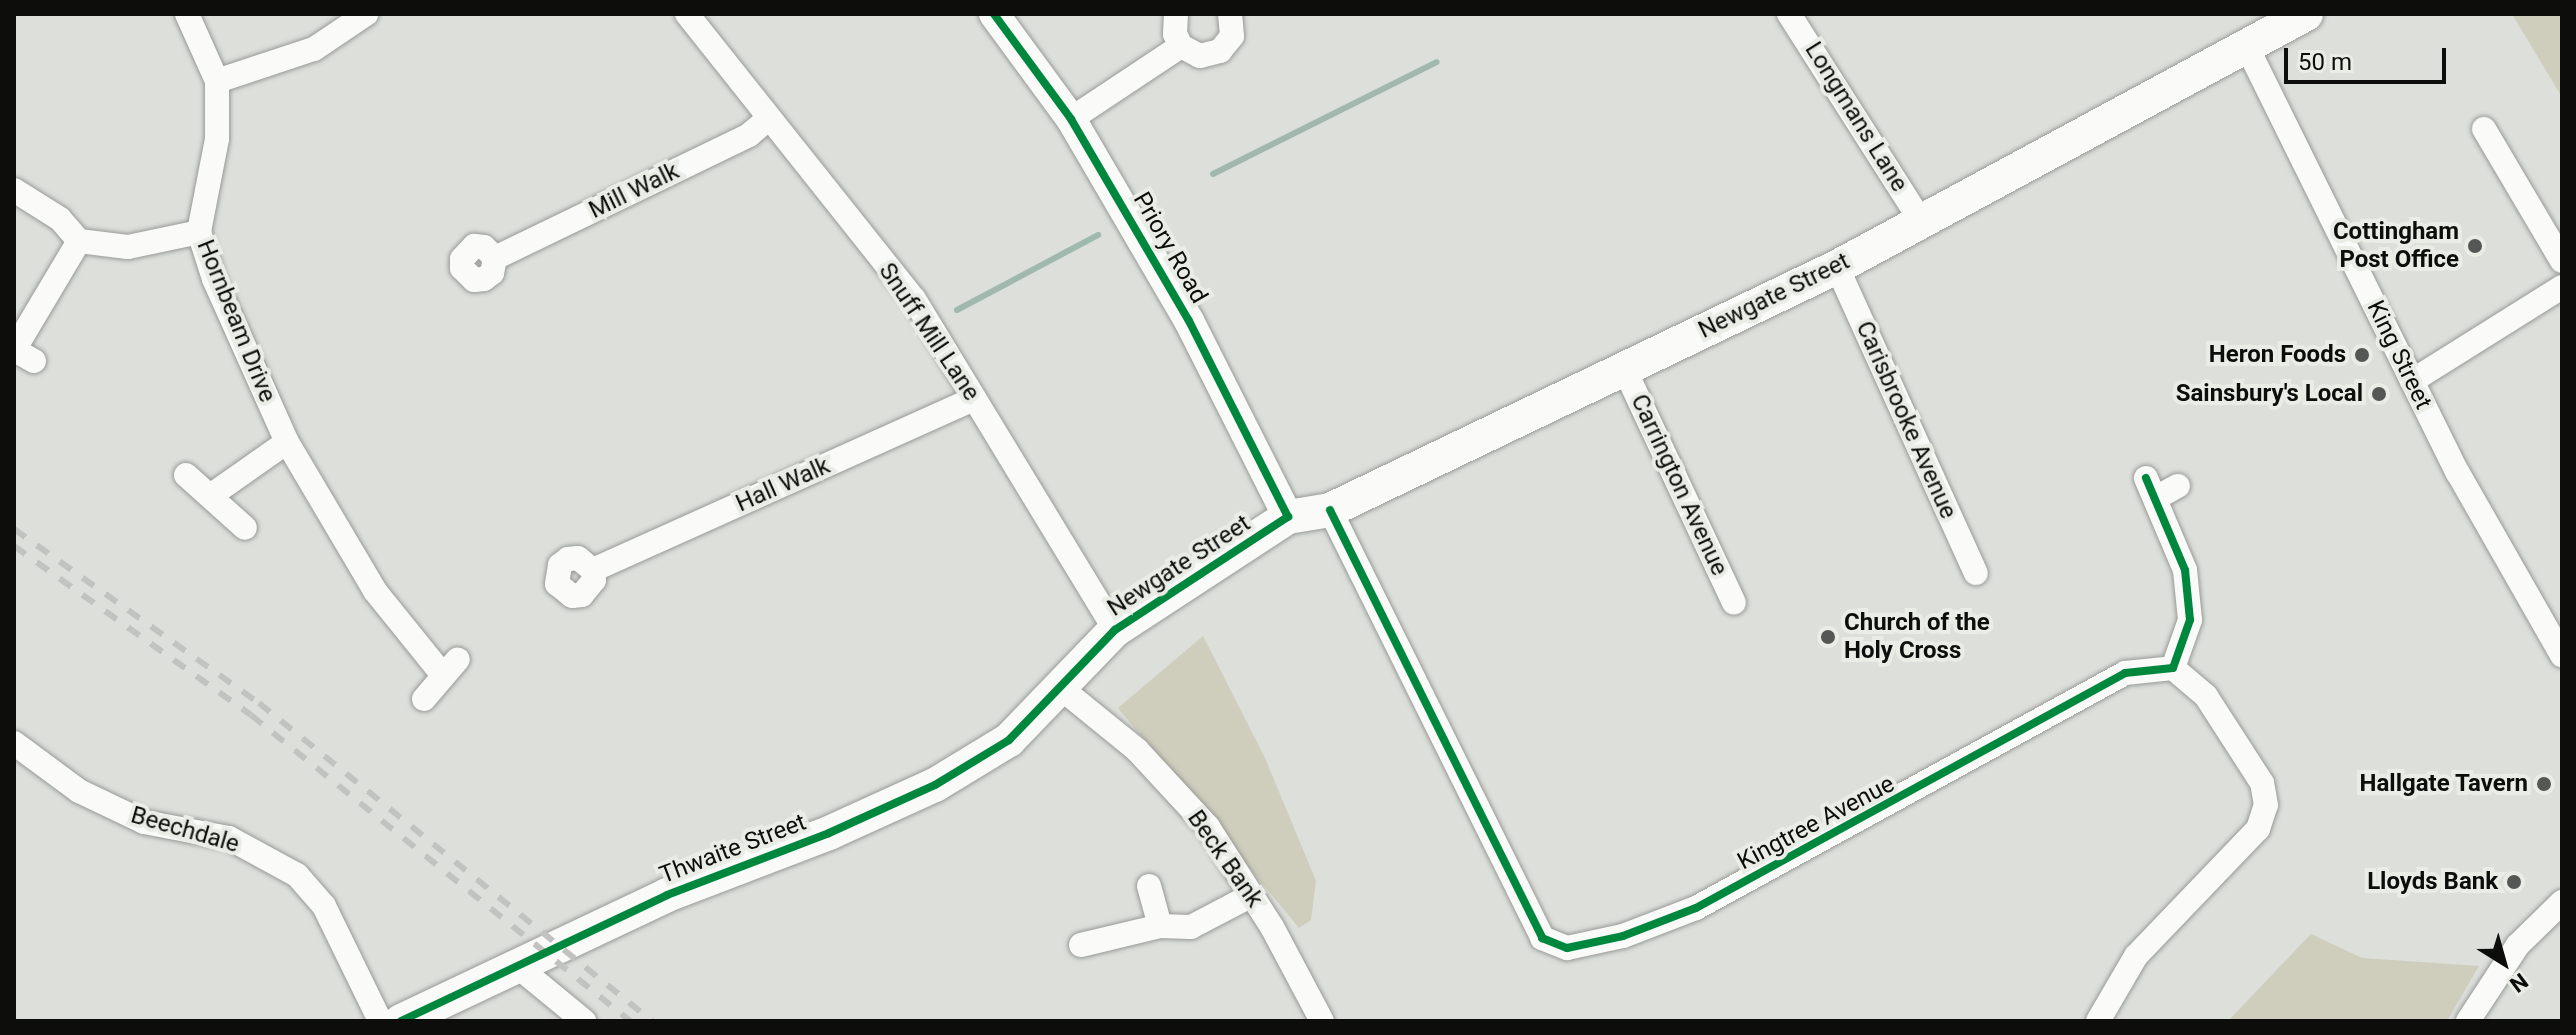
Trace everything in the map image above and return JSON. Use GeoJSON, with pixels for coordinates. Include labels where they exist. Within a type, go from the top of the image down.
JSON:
{"type":"FeatureCollection","features":[{"type":"Feature","properties":{"kind":"main road","name":"Newgate Street"},"geometry":{"type":"LineString","coordinates":[[1062,689],[1115,630],[1288,517],[1330,510],[1837,267],[2248,49],[2306,14]]}},
{"type":"Feature","properties":{"kind":"main road","name":"Thwaite Street"},"geometry":{"type":"LineString","coordinates":[[401,1021],[667,895],[829,833],[935,785],[1009,740],[1062,689]]}},
{"type":"Feature","properties":{"kind":"street","name":"Hornbeam Drive"},"geometry":{"type":"LineString","coordinates":[[187,14],[217,81],[217,139],[199,232],[214,279],[287,442],[375,591],[450,666],[424,699]]}},
{"type":"Feature","properties":{"kind":"street"},"geometry":{"type":"LineString","coordinates":[[217,81],[314,49],[366,14]]}},
{"type":"Feature","properties":{"kind":"street","name":"Snuff Mill Lane"},"geometry":{"type":"LineString","coordinates":[[687,14],[914,299],[1115,630]]}},
{"type":"Feature","properties":{"kind":"street","name":"Priory Road"},"geometry":{"type":"LineString","coordinates":[[994,14],[1071,119],[1189,321],[1288,517]]}},
{"type":"Feature","properties":{"kind":"street"},"geometry":{"type":"LineString","coordinates":[[1176,14],[1175,34],[1181,46],[1200,56],[1220,51],[1232,36],[1230,14]]}},
{"type":"Feature","properties":{"kind":"street","name":"Longmans Lane"},"geometry":{"type":"LineString","coordinates":[[1789,14],[1921,221]]}},
{"type":"Feature","properties":{"kind":"street"},"geometry":{"type":"LineString","coordinates":[[1071,119],[1181,46]]}},
{"type":"Feature","properties":{"kind":"street","name":"King Street"},"geometry":{"type":"LineString","coordinates":[[2248,49],[2458,473],[2562,655]]}},
{"type":"Feature","properties":{"kind":"street","name":"Mill Walk"},"geometry":{"type":"LineString","coordinates":[[495,258],[749,135],[769,118]]}},
{"type":"Feature","properties":{"kind":"street"},"geometry":{"type":"LineString","coordinates":[[2484,129],[2562,261]]}},
{"type":"Feature","properties":{"kind":"street"},"geometry":{"type":"LineString","coordinates":[[14,190],[60,219],[79,241],[128,247],[199,232]]}},
{"type":"Feature","properties":{"kind":"street"},"geometry":{"type":"LineString","coordinates":[[34,361],[14,350],[79,241]]}},
{"type":"Feature","properties":{"kind":"street","name":"Carisbrooke Avenue"},"geometry":{"type":"LineString","coordinates":[[1837,267],[1976,573]]}},
{"type":"Feature","properties":{"kind":"street"},"geometry":{"type":"LineString","coordinates":[[2412,381],[2562,287]]}},
{"type":"Feature","properties":{"kind":"street","name":"Carrington Avenue"},"geometry":{"type":"LineString","coordinates":[[1624,368],[1734,603]]}},
{"type":"Feature","properties":{"kind":"street","name":"Hall Walk"},"geometry":{"type":"LineString","coordinates":[[593,570],[974,399]]}},
{"type":"Feature","properties":{"kind":"street"},"geometry":{"type":"LineString","coordinates":[[213,494],[287,442]]}},
{"type":"Feature","properties":{"kind":"street"},"geometry":{"type":"LineString","coordinates":[[186,475],[213,494],[245,528]]}},
{"type":"Feature","properties":{"kind":"street"},"geometry":{"type":"LineString","coordinates":[[2098,1021],[2136,956],[2258,829],[2266,805],[2262,783],[2206,696],[2173,668],[2190,620],[2186,582],[2151,488],[2178,486]]}},
{"type":"Feature","properties":{"kind":"street","name":"Kingtree Avenue"},"geometry":{"type":"LineString","coordinates":[[1330,510],[1542,938],[1567,948],[1623,936],[1696,908],[2125,673],[2173,668]]}},
{"type":"Feature","properties":{"kind":"street","name":"Beck Bank"},"geometry":{"type":"LineString","coordinates":[[1062,689],[1137,750],[1208,827],[1322,1021]]}},
{"type":"Feature","properties":{"kind":"street","name":"Beechdale"},"geometry":{"type":"LineString","coordinates":[[14,743],[79,791],[144,822],[229,838],[297,875],[324,906],[380,1021]]}},
{"type":"Feature","properties":{"kind":"street"},"geometry":{"type":"LineString","coordinates":[[1149,886],[1160,926]]}},
{"type":"Feature","properties":{"kind":"street"},"geometry":{"type":"LineString","coordinates":[[1081,945],[1160,926],[1191,927],[1250,896]]}},
{"type":"Feature","properties":{"kind":"street"},"geometry":{"type":"LineString","coordinates":[[2468,1021],[2518,945],[2562,902]]}},
{"type":"Feature","properties":{"kind":"street"},"geometry":{"type":"LineString","coordinates":[[517,966],[584,1021]]}},
{"type":"Feature","properties":{"kind":"shaded area"},"geometry":{"type":"Polygon","coordinates":[[[2512,14],[2562,14],[2562,97],[2512,14]]]}},
{"type":"Feature","properties":{"kind":"shaded area"},"geometry":{"type":"Polygon","coordinates":[[[1203,636],[1265,758],[1316,881],[1311,920],[1299,928],[1118,708],[1203,636]]]}},
{"type":"Feature","properties":{"kind":"shaded area"},"geometry":{"type":"Polygon","coordinates":[[[2311,934],[2362,958],[2479,966],[2447,1021],[2228,1021],[2311,934]]]}},
{"type":"Feature","properties":{"kind":"waterway"},"geometry":{"type":"LineString","coordinates":[[1213,174],[1437,62]]}},
{"type":"Feature","properties":{"kind":"waterway"},"geometry":{"type":"LineString","coordinates":[[957,310],[1098,235]]}},
{"type":"Feature","properties":{"kind":"railway"},"geometry":{"type":"LineString","coordinates":[[14,529],[259,703],[652,1021]]}},
{"type":"Feature","properties":{"kind":"railway"},"geometry":{"type":"LineString","coordinates":[[14,546],[251,715],[630,1021]]}},
{"type":"Feature","properties":{"kind":"cycle path"},"geometry":{"type":"LineString","coordinates":[[401,1021],[667,895],[829,833],[935,785],[1009,740],[1115,630],[1288,517],[1189,321],[1071,119],[994,14]]}},
{"type":"Feature","properties":{"kind":"cycle path"},"geometry":{"type":"LineString","coordinates":[[1330,510],[1542,938],[1567,948],[1623,936],[1696,908],[2125,673],[2173,668],[2190,620],[2185,570],[2146,478]]}},
{"type":"Feature","properties":{"kind":"place","name":"Cottingham Post Office"},"geometry":{"type":"Point","coordinates":[2475,246]}},
{"type":"Feature","properties":{"kind":"place","name":"Heron Foods"},"geometry":{"type":"Point","coordinates":[2362,355]}},
{"type":"Feature","properties":{"kind":"place","name":"Sainsbury's Local"},"geometry":{"type":"Point","coordinates":[2379,394]}},
{"type":"Feature","properties":{"kind":"place","name":"Church of the Holy Cross"},"geometry":{"type":"Point","coordinates":[1828,637]}},
{"type":"Feature","properties":{"kind":"place","name":"Hallgate Tavern"},"geometry":{"type":"Point","coordinates":[2544,784]}},
{"type":"Feature","properties":{"kind":"place","name":"Lloyds Bank"},"geometry":{"type":"Point","coordinates":[2514,882]}}]}
